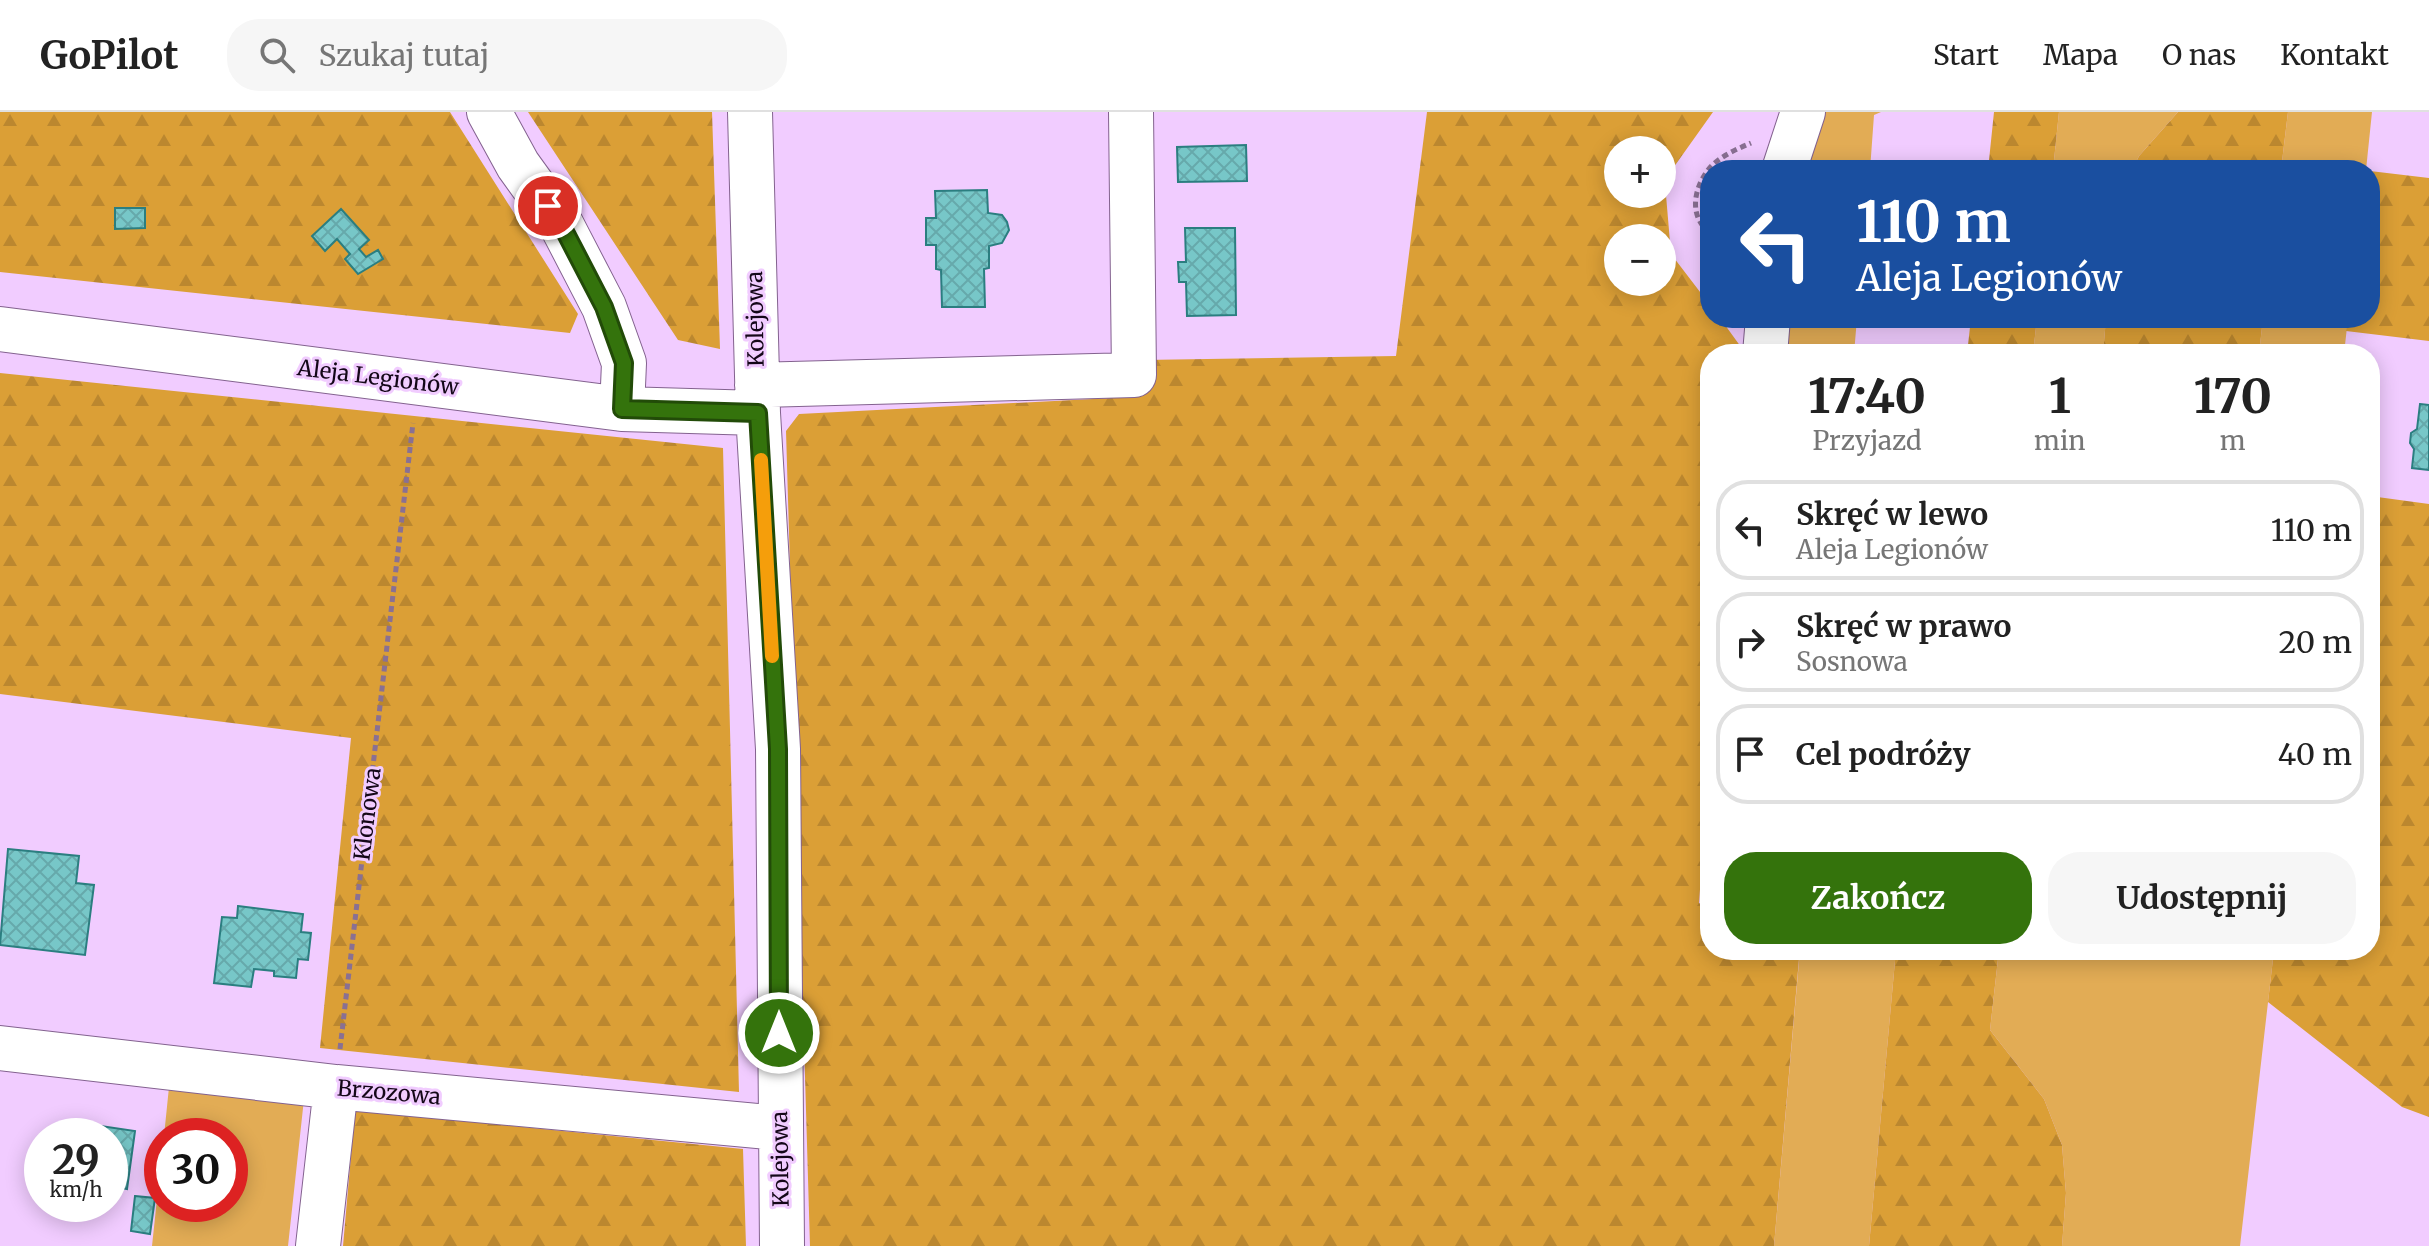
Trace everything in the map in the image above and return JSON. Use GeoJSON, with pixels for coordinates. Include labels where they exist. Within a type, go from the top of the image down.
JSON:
{"type":"FeatureCollection","features":[{"type":"Feature","properties":{"kind":"street"},"geometry":{"type":"LineString","coordinates":[[489,112],[518,165],[562,226],[604,307],[624,363],[622,409]]}},
{"type":"Feature","properties":{"kind":"street","name":"Kolejowa"},"geometry":{"type":"LineString","coordinates":[[750,112],[757,399],[778,749],[782,1246]]}},
{"type":"Feature","properties":{"kind":"street","name":"Aleja Legionów"},"geometry":{"type":"LineString","coordinates":[[0,329],[622,409],[1134,375],[1131,112]]}},
{"type":"Feature","properties":{"kind":"street"},"geometry":{"type":"LineString","coordinates":[[1787,160],[1800,118]]}},
{"type":"Feature","properties":{"kind":"street","name":"Brzozowa"},"geometry":{"type":"LineString","coordinates":[[0,1048],[336,1087],[779,1128]]}},
{"type":"Feature","properties":{"kind":"street"},"geometry":{"type":"LineString","coordinates":[[318,1246],[336,1087]]}},
{"type":"Feature","properties":{"kind":"path"},"geometry":{"type":"LineString","coordinates":[[1720,160],[1800,118]]}},
{"type":"Feature","properties":{"kind":"path"},"geometry":{"type":"LineString","coordinates":[[1700,185],[1694,197],[1696,217],[1700,222]]}},
{"type":"Feature","properties":{"kind":"path","name":"Klonowa"},"geometry":{"type":"LineString","coordinates":[[336,1087],[418,382]]}},
{"type":"Feature","properties":{"kind":"shaded area"},"geometry":{"type":"Polygon","coordinates":[[[1815,112],[1881,112],[1874,115],[1871,160],[1806,160],[1815,112]]]}},
{"type":"Feature","properties":{"kind":"shaded area"},"geometry":{"type":"Polygon","coordinates":[[[2059,112],[2178,112],[2137,160],[2054,160],[2059,112]]]}},
{"type":"Feature","properties":{"kind":"shaded area"},"geometry":{"type":"Polygon","coordinates":[[[2288,112],[2372,112],[2367,160],[2282,160],[2288,112]]]}},
{"type":"Feature","properties":{"kind":"shaded area"},"geometry":{"type":"Polygon","coordinates":[[[1781,328],[1856,328],[1855,344],[1780,344],[1781,328]]]}},
{"type":"Feature","properties":{"kind":"shaded area"},"geometry":{"type":"Polygon","coordinates":[[[2036,328],[2105,328],[2104,344],[2034,344],[2036,328]]]}},
{"type":"Feature","properties":{"kind":"shaded area"},"geometry":{"type":"Polygon","coordinates":[[[2262,328],[2347,328],[2345,344],[2260,344],[2262,328]]]}},
{"type":"Feature","properties":{"kind":"shaded area"},"geometry":{"type":"Polygon","coordinates":[[[1799,960],[1895,960],[1869,1246],[1774,1246],[1799,960]]]}},
{"type":"Feature","properties":{"kind":"shaded area"},"geometry":{"type":"Polygon","coordinates":[[[1998,960],[2273,960],[2240,1246],[2062,1246],[2066,1193],[2062,1145],[2044,1099],[1990,1030],[1998,960]]]}},
{"type":"Feature","properties":{"kind":"shaded area"},"geometry":{"type":"Polygon","coordinates":[[[169,1087],[304,1099],[288,1246],[152,1246],[155,1222],[248,1222],[248,1118],[166,1118],[169,1087]]]}},
{"type":"Feature","properties":{"kind":"green space"},"geometry":{"type":"Polygon","coordinates":[[[0,112],[450,112],[578,314],[570,333],[0,272],[0,112]]]}},
{"type":"Feature","properties":{"kind":"green space"},"geometry":{"type":"Polygon","coordinates":[[[528,112],[712,112],[720,349],[678,340],[528,112]]]}},
{"type":"Feature","properties":{"kind":"green space"},"geometry":{"type":"Polygon","coordinates":[[[1427,112],[1713,112],[1676,164],[1676,136],[1604,136],[1604,208],[1667,208],[1668,224],[1604,224],[1604,296],[1676,296],[1676,261],[1700,292],[1700,328],[1727,328],[1739,344],[1700,344],[1700,960],[1799,960],[1774,1246],[810,1246],[786,431],[799,414],[1112,398],[1133,390],[1142,360],[1396,356],[1427,112]]]}},
{"type":"Feature","properties":{"kind":"green space"},"geometry":{"type":"Polygon","coordinates":[[[1994,112],[2059,112],[2054,160],[1989,160],[1994,112]]]}},
{"type":"Feature","properties":{"kind":"green space"},"geometry":{"type":"Polygon","coordinates":[[[2178,112],[2288,112],[2282,160],[2137,160],[2178,112]]]}},
{"type":"Feature","properties":{"kind":"green space"},"geometry":{"type":"Polygon","coordinates":[[[2380,172],[2429,178],[2429,341],[2346,331],[2346,328],[2380,328],[2380,172]]]}},
{"type":"Feature","properties":{"kind":"green space"},"geometry":{"type":"Polygon","coordinates":[[[1970,328],[2036,328],[2034,344],[1968,344],[1970,328]]]}},
{"type":"Feature","properties":{"kind":"green space"},"geometry":{"type":"Polygon","coordinates":[[[2105,328],[2262,328],[2260,344],[2104,344],[2105,328]]]}},
{"type":"Feature","properties":{"kind":"green space"},"geometry":{"type":"Polygon","coordinates":[[[0,373],[723,448],[739,1092],[320,1048],[351,738],[0,694],[0,373]]]}},
{"type":"Feature","properties":{"kind":"green space"},"geometry":{"type":"Polygon","coordinates":[[[2380,497],[2429,504],[2429,1117],[2402,1107],[2268,1002],[2273,960],[2380,960],[2380,497]]]}},
{"type":"Feature","properties":{"kind":"green space"},"geometry":{"type":"Polygon","coordinates":[[[1895,960],[1998,960],[1990,1030],[2044,1099],[2062,1145],[2066,1193],[2062,1246],[1869,1246],[1895,960]]]}},
{"type":"Feature","properties":{"kind":"green space"},"geometry":{"type":"Polygon","coordinates":[[[355,1110],[743,1149],[746,1246],[343,1246],[355,1110]]]}},
{"type":"Feature","properties":{"kind":"building"},"geometry":{"type":"Polygon","coordinates":[[[1246,145],[1247,181],[1178,182],[1177,147],[1246,145]]]}},
{"type":"Feature","properties":{"kind":"building"},"geometry":{"type":"Polygon","coordinates":[[[987,190],[988,213],[1002,215],[1009,230],[1002,243],[989,246],[989,268],[984,269],[985,307],[942,307],[941,270],[936,269],[936,245],[926,245],[926,218],[936,218],[935,191],[987,190]]]}},
{"type":"Feature","properties":{"kind":"building"},"geometry":{"type":"Polygon","coordinates":[[[115,208],[145,208],[145,228],[115,229],[115,208]]]}},
{"type":"Feature","properties":{"kind":"building"},"geometry":{"type":"Polygon","coordinates":[[[341,209],[369,240],[359,249],[366,257],[378,250],[383,259],[358,274],[345,259],[350,254],[337,239],[325,251],[312,236],[341,209]]]}},
{"type":"Feature","properties":{"kind":"building"},"geometry":{"type":"Polygon","coordinates":[[[1185,228],[1235,228],[1236,315],[1187,316],[1186,282],[1179,282],[1178,262],[1186,262],[1185,228]]]}},
{"type":"Feature","properties":{"kind":"building"},"geometry":{"type":"Polygon","coordinates":[[[2420,404],[2429,405],[2429,470],[2412,468],[2414,449],[2410,443],[2411,433],[2417,429],[2420,404]]]}},
{"type":"Feature","properties":{"kind":"building"},"geometry":{"type":"Polygon","coordinates":[[[8,849],[79,856],[76,883],[94,885],[85,955],[0,945],[8,849]]]}},
{"type":"Feature","properties":{"kind":"building"},"geometry":{"type":"Polygon","coordinates":[[[238,906],[303,914],[301,932],[311,933],[308,960],[298,959],[296,978],[274,976],[274,971],[254,969],[251,987],[214,983],[222,917],[237,918],[238,906]]]}},
{"type":"Feature","properties":{"kind":"building"},"geometry":{"type":"Polygon","coordinates":[[[128,1130],[135,1131],[128,1182],[128,1130]]]}},
{"type":"Feature","properties":{"kind":"building"},"geometry":{"type":"Polygon","coordinates":[[[135,1196],[144,1197],[144,1222],[152,1222],[150,1234],[131,1231],[135,1196]]]}},
{"type":"Feature","properties":{"kind":"slow traffic"},"geometry":{"type":"LineString","coordinates":[[761,460],[772,656]]}},
{"type":"Feature","properties":{"kind":"route"},"geometry":{"type":"LineString","coordinates":[[548,206],[562,226],[604,307],[624,363],[622,409],[758,413],[778,749],[779,1033]]}}]}
